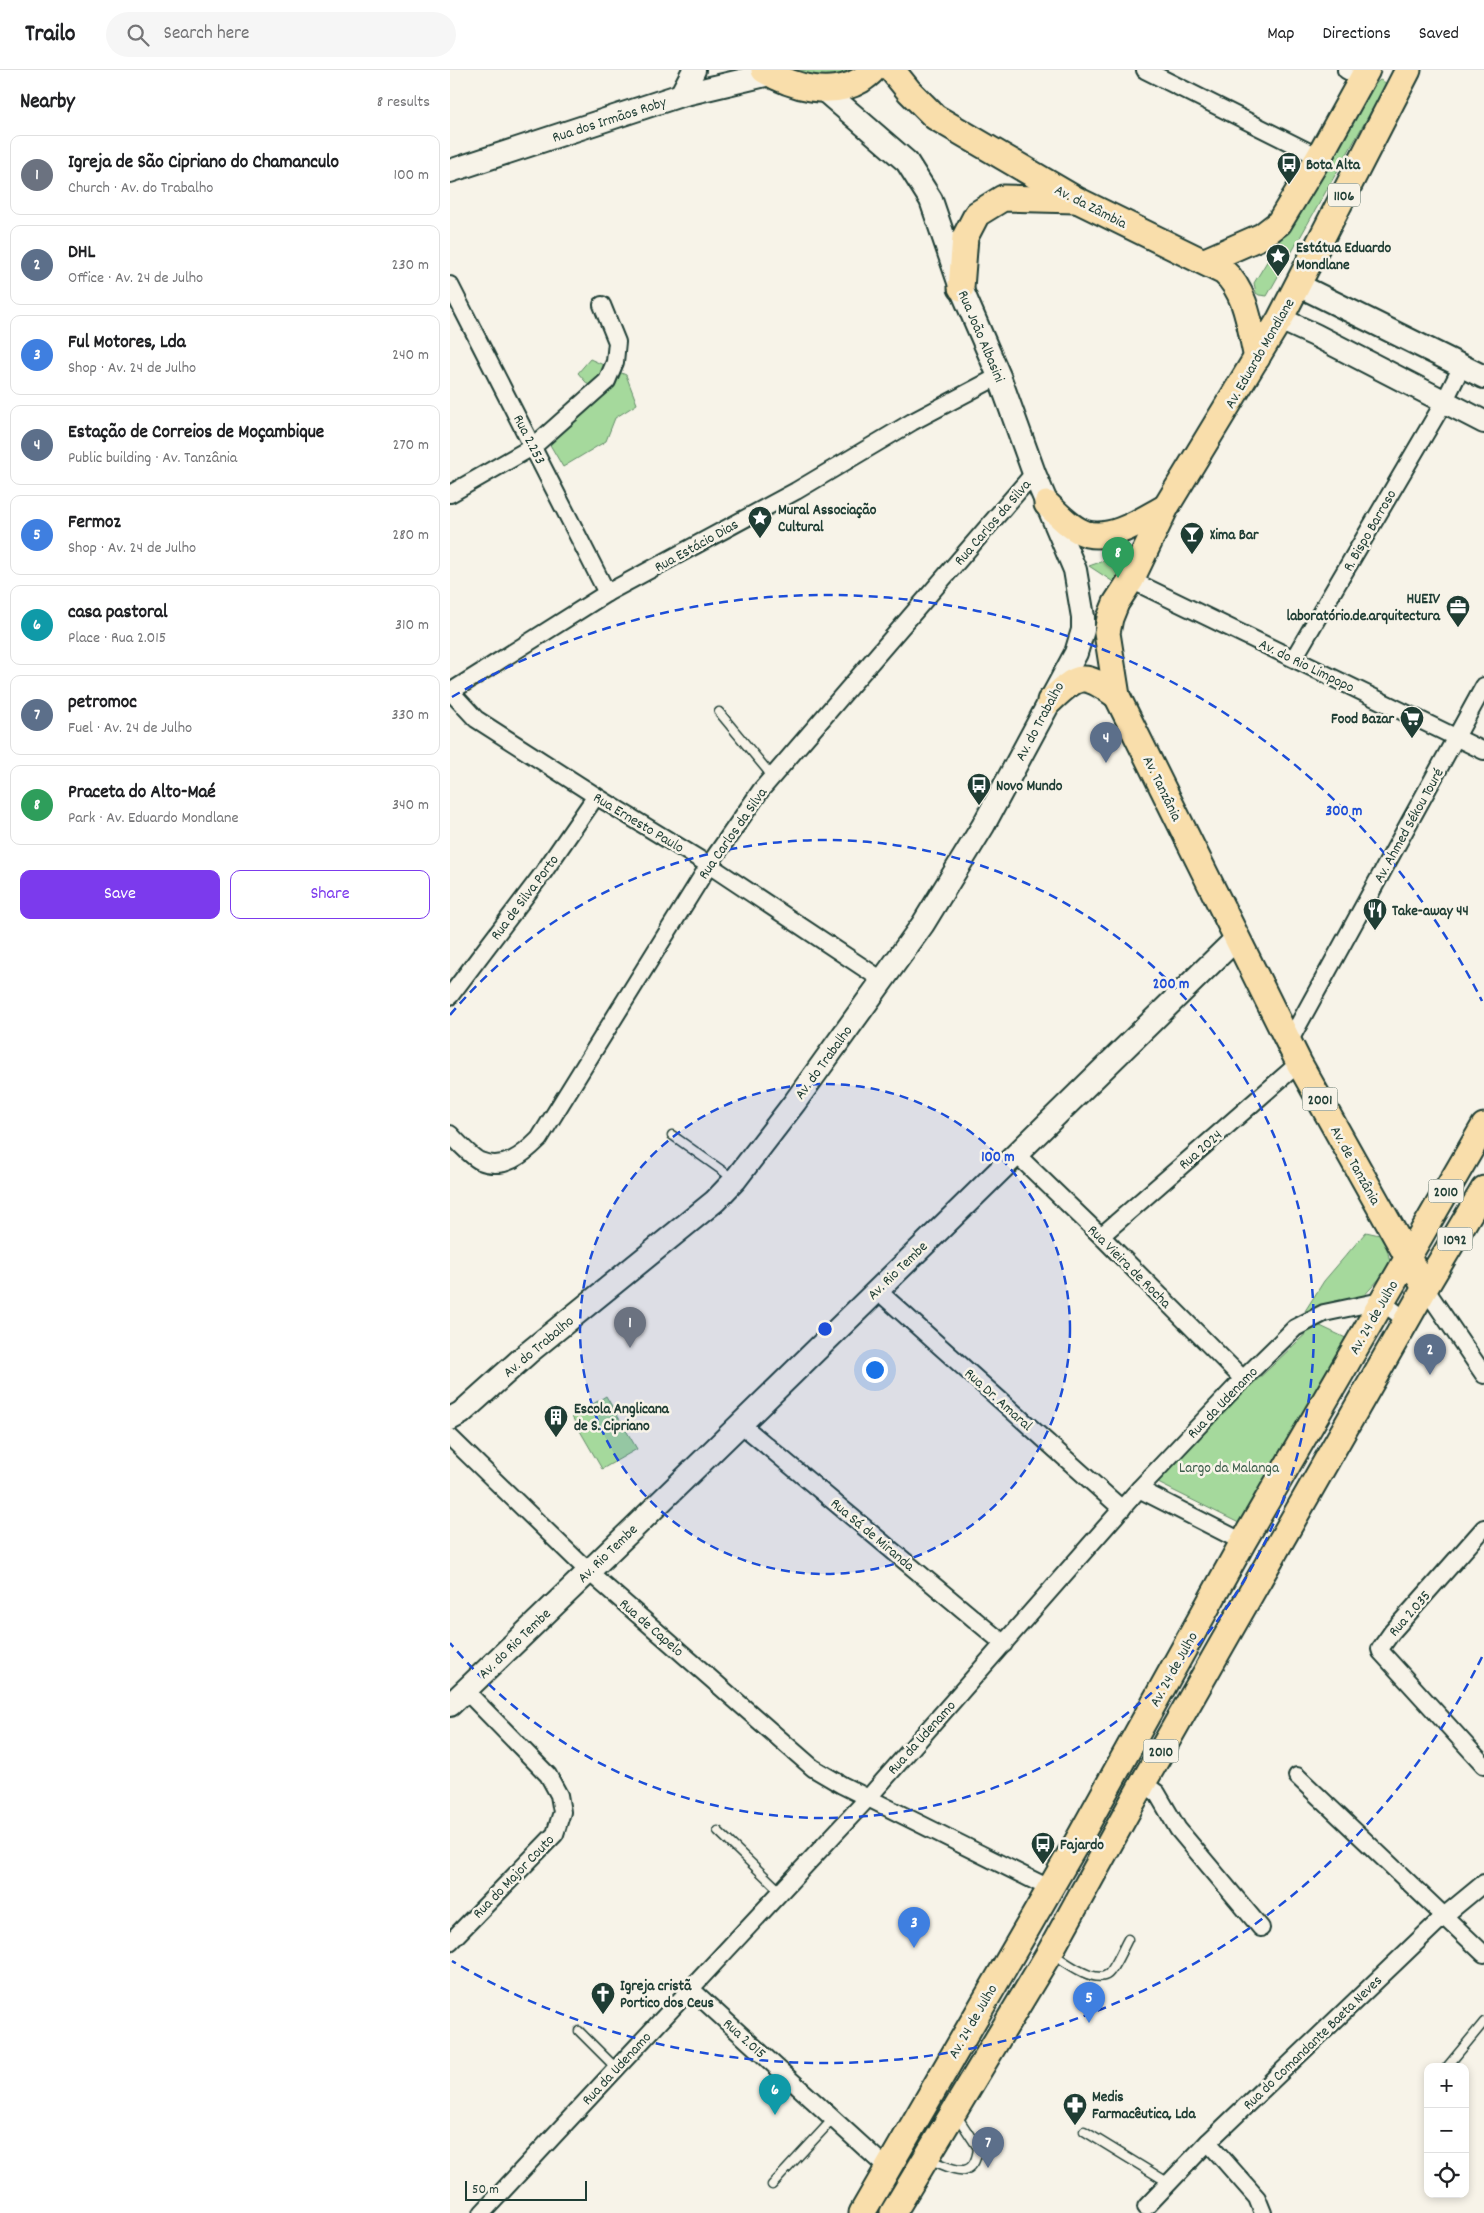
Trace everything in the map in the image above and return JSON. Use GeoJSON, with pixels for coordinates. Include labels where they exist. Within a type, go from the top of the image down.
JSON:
{"type":"FeatureCollection","features":[{"type":"Feature","properties":{"kind":"main road"},"geometry":{"type":"LineString","coordinates":[[681,95],[694,70]]}},
{"type":"Feature","properties":{"kind":"main road"},"geometry":{"type":"LineString","coordinates":[[767,72],[801,86],[826,91],[845,88],[873,70]]}},
{"type":"Feature","properties":{"kind":"main road","name":"Av. da Zâmbia"},"geometry":{"type":"LineString","coordinates":[[892,70],[909,91],[935,117],[1077,200],[1224,272],[1233,280],[1239,290],[1257,358]]}},
{"type":"Feature","properties":{"kind":"main road","name":"Av. Eduardo Mondlane"},"geometry":{"type":"LineString","coordinates":[[1107,633],[1116,603],[1130,580],[1166,507],[1280,319],[1408,70]]}},
{"type":"Feature","properties":{"kind":"main road","name":"Rua dos Irmãos Roby"},"geometry":{"type":"LineString","coordinates":[[450,171],[681,95],[767,72]]}},
{"type":"Feature","properties":{"kind":"main road","name":"1106"},"geometry":{"type":"LineString","coordinates":[[1204,261],[1262,236],[1279,223],[1319,157],[1359,73]]}},
{"type":"Feature","properties":{"kind":"main road","name":"Rua João Albasini"},"geometry":{"type":"LineString","coordinates":[[826,91],[907,162],[931,200],[961,288],[999,376],[1034,473],[1075,570],[1083,617]]}},
{"type":"Feature","properties":{"kind":"main road"},"geometry":{"type":"LineString","coordinates":[[961,288],[965,237],[978,214],[1003,198],[1077,200]]}},
{"type":"Feature","properties":{"kind":"main road"},"geometry":{"type":"LineString","coordinates":[[1298,285],[1484,377]]}},
{"type":"Feature","properties":{"kind":"main road"},"geometry":{"type":"LineString","coordinates":[[1280,319],[1484,422]]}},
{"type":"Feature","properties":{"kind":"main road"},"geometry":{"type":"LineString","coordinates":[[1047,504],[1069,524],[1087,534],[1109,534],[1129,527],[1166,507]]}},
{"type":"Feature","properties":{"kind":"main road","name":"Av. do Trabalho"},"geometry":{"type":"LineString","coordinates":[[456,1416],[528,1353],[714,1201],[735,1180],[795,1102],[923,924],[983,826],[1076,653],[1084,630],[1083,617]]}},
{"type":"Feature","properties":{"kind":"main road","name":"Av. Tanzânia"},"geometry":{"type":"LineString","coordinates":[[1107,633],[1117,696],[1237,938]]}},
{"type":"Feature","properties":{"kind":"main road"},"geometry":{"type":"LineString","coordinates":[[1050,701],[1070,682],[1081,679],[1095,680],[1117,696]]}},
{"type":"Feature","properties":{"kind":"main road","name":"Av. de Tanzânia"},"geometry":{"type":"LineString","coordinates":[[1237,938],[1294,1053],[1425,1288]]}},
{"type":"Feature","properties":{"kind":"main road","name":"Av. Rio Tembe"},"geometry":{"type":"LineString","coordinates":[[556,1602],[742,1425],[877,1290],[1237,938]]}},
{"type":"Feature","properties":{"kind":"main road","name":"Av. 24 de Julho"},"geometry":{"type":"LineString","coordinates":[[862,2213],[1077,1842],[1243,1542],[1484,1126]]}},
{"type":"Feature","properties":{"kind":"main road","name":"Av. 24 de Julho"},"geometry":{"type":"LineString","coordinates":[[893,2213],[1050,1952],[1142,1783],[1425,1288],[1484,1189]]}},
{"type":"Feature","properties":{"kind":"main road","name":"Av. do Rio Tembe"},"geometry":{"type":"LineString","coordinates":[[458,1698],[556,1602]]}},
{"type":"Feature","properties":{"kind":"street"},"geometry":{"type":"LineString","coordinates":[[1145,70],[1319,157]]}},
{"type":"Feature","properties":{"kind":"street","name":"Rua 2.253"},"geometry":{"type":"LineString","coordinates":[[450,285],[534,446],[607,593]]}},
{"type":"Feature","properties":{"kind":"street"},"geometry":{"type":"LineString","coordinates":[[450,494],[534,446],[608,381],[615,362],[617,342],[602,305]]}},
{"type":"Feature","properties":{"kind":"street","name":"R. Bispo Barroso"},"geometry":{"type":"LineString","coordinates":[[1294,658],[1444,402],[1462,366]]}},
{"type":"Feature","properties":{"kind":"street","name":"Rua Estácio Dias"},"geometry":{"type":"LineString","coordinates":[[450,692],[607,593],[796,491],[912,422],[999,376]]}},
{"type":"Feature","properties":{"kind":"street","name":"Rua Carlos da Silva"},"geometry":{"type":"LineString","coordinates":[[450,1134],[479,1160],[499,1163],[513,1161],[539,1140],[709,865],[772,776],[1034,473]]}},
{"type":"Feature","properties":{"kind":"street","name":"Av. do Rio Limpopo"},"geometry":{"type":"LineString","coordinates":[[1130,580],[1484,751]]}},
{"type":"Feature","properties":{"kind":"street","name":"Av. Ahmed Sékou Touré"},"geometry":{"type":"LineString","coordinates":[[1294,1053],[1484,686]]}},
{"type":"Feature","properties":{"kind":"street","name":"Rua Ernesto Paulo"},"geometry":{"type":"LineString","coordinates":[[450,692],[476,719],[596,796],[709,865],[882,980]]}},
{"type":"Feature","properties":{"kind":"street","name":"Rua de Silva Porto"},"geometry":{"type":"LineString","coordinates":[[450,996],[543,873],[596,796]]}},
{"type":"Feature","properties":{"kind":"street","name":"Rua 2024"},"geometry":{"type":"LineString","coordinates":[[1100,1236],[1294,1053]]}},
{"type":"Feature","properties":{"kind":"street","name":"Rua Vieira de Rocha"},"geometry":{"type":"LineString","coordinates":[[1016,1154],[1243,1379]]}},
{"type":"Feature","properties":{"kind":"street"},"geometry":{"type":"LineString","coordinates":[[1425,1288],[1484,1375]]}},
{"type":"Feature","properties":{"kind":"street","name":"Rua Dr. Amaral"},"geometry":{"type":"LineString","coordinates":[[877,1290],[1122,1509]]}},
{"type":"Feature","properties":{"kind":"street"},"geometry":{"type":"LineString","coordinates":[[1382,1301],[1407,1320]]}},
{"type":"Feature","properties":{"kind":"street","name":"Rua da Udenamo"},"geometry":{"type":"LineString","coordinates":[[482,2212],[869,1797],[1139,1489],[1243,1379],[1295,1328],[1324,1313],[1382,1301]]}},
{"type":"Feature","properties":{"kind":"street","name":"Rua Sá de Miranda"},"geometry":{"type":"LineString","coordinates":[[742,1425],[1004,1644]]}},
{"type":"Feature","properties":{"kind":"street","name":"Rua de Capelo"},"geometry":{"type":"LineString","coordinates":[[450,1437],[588,1571],[813,1768],[842,1785],[1050,1888]]}},
{"type":"Feature","properties":{"kind":"street"},"geometry":{"type":"LineString","coordinates":[[1139,1489],[1243,1542]]}},
{"type":"Feature","properties":{"kind":"street","name":"Rua 2.035"},"geometry":{"type":"LineString","coordinates":[[1484,1528],[1392,1632],[1380,1649],[1484,1765]]}},
{"type":"Feature","properties":{"kind":"street","name":"Rua do Major Couto"},"geometry":{"type":"LineString","coordinates":[[452,1934],[555,1834],[562,1812],[559,1795],[548,1774],[458,1698]]}},
{"type":"Feature","properties":{"kind":"street"},"geometry":{"type":"LineString","coordinates":[[1298,1776],[1484,1954]]}},
{"type":"Feature","properties":{"kind":"street"},"geometry":{"type":"LineString","coordinates":[[1142,1783],[1157,1793],[1178,1829],[1261,1928]]}},
{"type":"Feature","properties":{"kind":"street","name":"Rua do Comandante Baeta Neves"},"geometry":{"type":"LineString","coordinates":[[1146,2207],[1208,2142],[1444,1916],[1484,1883]]}},
{"type":"Feature","properties":{"kind":"street","name":"Rua 2.015"},"geometry":{"type":"LineString","coordinates":[[691,1989],[887,2168]]}},
{"type":"Feature","properties":{"kind":"street"},"geometry":{"type":"LineString","coordinates":[[1208,2142],[1257,2198],[1263,2213]]}},
{"type":"Feature","properties":{"kind":"lane"},"geometry":{"type":"LineString","coordinates":[[719,712],[772,776]]}},
{"type":"Feature","properties":{"kind":"lane"},"geometry":{"type":"LineString","coordinates":[[672,1135],[735,1180]]}},
{"type":"Feature","properties":{"kind":"lane"},"geometry":{"type":"LineString","coordinates":[[718,1831],[781,1892]]}},
{"type":"Feature","properties":{"kind":"lane"},"geometry":{"type":"LineString","coordinates":[[1050,1952],[1088,1975],[1099,1977],[1108,1974],[1128,1939]]}},
{"type":"Feature","properties":{"kind":"lane"},"geometry":{"type":"LineString","coordinates":[[1450,2063],[1484,2022]]}},
{"type":"Feature","properties":{"kind":"lane"},"geometry":{"type":"LineString","coordinates":[[579,2031],[616,2068]]}},
{"type":"Feature","properties":{"kind":"lane"},"geometry":{"type":"LineString","coordinates":[[926,2158],[961,2171],[970,2169],[976,2159],[978,2148],[954,2112]]}},
{"type":"Feature","properties":{"kind":"lane"},"geometry":{"type":"LineString","coordinates":[[772,2185],[833,2119]]}},
{"type":"Feature","properties":{"kind":"lane"},"geometry":{"type":"LineString","coordinates":[[1084,2131],[1169,2183]]}},
{"type":"Feature","properties":{"kind":"green space"},"geometry":{"type":"Polygon","coordinates":[[[788,70],[850,70],[836,76],[820,77],[788,70]]]}},
{"type":"Feature","properties":{"kind":"green space"},"geometry":{"type":"Polygon","coordinates":[[[1380,80],[1386,83],[1383,90],[1267,296],[1259,295],[1256,293],[1254,283],[1374,85],[1380,80]]]}},
{"type":"Feature","properties":{"kind":"green space"},"geometry":{"type":"Polygon","coordinates":[[[590,359],[626,375],[637,404],[615,418],[606,441],[563,467],[549,443],[591,388],[578,373],[590,359]]]}},
{"type":"Feature","properties":{"kind":"green space"},"geometry":{"type":"Polygon","coordinates":[[[1123,554],[1133,557],[1124,589],[1089,566],[1123,554]]]}},
{"type":"Feature","properties":{"kind":"green space"},"geometry":{"type":"Polygon","coordinates":[[[1366,1232],[1384,1236],[1391,1266],[1360,1300],[1305,1311],[1324,1281],[1366,1232]]]}},
{"type":"Feature","properties":{"kind":"green space","name":"Largo da Malanga"},"geometry":{"type":"Polygon","coordinates":[[[1316,1324],[1350,1340],[1247,1527],[1152,1480],[1316,1324]]]}},
{"type":"Feature","properties":{"kind":"green space"},"geometry":{"type":"Polygon","coordinates":[[[606,1396],[637,1449],[602,1469],[572,1417],[606,1396]]]}},
{"type":"Feature","properties":{"kind":"place","name":"Bota Alta"},"geometry":{"type":"Point","coordinates":[1289,185]}},
{"type":"Feature","properties":{"kind":"place","name":"Estátua Eduardo Mondlane"},"geometry":{"type":"Point","coordinates":[1278,277]}},
{"type":"Feature","properties":{"kind":"place","name":"Mural Associação Cultural"},"geometry":{"type":"Point","coordinates":[760,539]}},
{"type":"Feature","properties":{"kind":"place","name":"Xima Bar"},"geometry":{"type":"Point","coordinates":[1192,555]}},
{"type":"Feature","properties":{"kind":"place","name":"Praceta do Alto-Maé"},"geometry":{"type":"Point","coordinates":[1118,578]}},
{"type":"Feature","properties":{"kind":"place","name":"HUEIV laboratório.de.arquitectura"},"geometry":{"type":"Point","coordinates":[1458,628]}},
{"type":"Feature","properties":{"kind":"place","name":"Food Bazar"},"geometry":{"type":"Point","coordinates":[1412,739]}},
{"type":"Feature","properties":{"kind":"place","name":"Estação de Correios de Moçambique"},"geometry":{"type":"Point","coordinates":[1106,763]}},
{"type":"Feature","properties":{"kind":"place","name":"Novo Mundo"},"geometry":{"type":"Point","coordinates":[979,806]}},
{"type":"Feature","properties":{"kind":"place","name":"Take-away 44"},"geometry":{"type":"Point","coordinates":[1375,931]}},
{"type":"Feature","properties":{"kind":"place","name":"Igreja de São Cipriano do Chamanculo"},"geometry":{"type":"Point","coordinates":[630,1348]}},
{"type":"Feature","properties":{"kind":"place","name":"DHL"},"geometry":{"type":"Point","coordinates":[1430,1375]}},
{"type":"Feature","properties":{"kind":"place","name":"Escola Anglicana de S. Cipriano"},"geometry":{"type":"Point","coordinates":[556,1438]}},
{"type":"Feature","properties":{"kind":"place","name":"Fajardo"},"geometry":{"type":"Point","coordinates":[1043,1865]}},
{"type":"Feature","properties":{"kind":"place","name":"Ful Motores, Lda"},"geometry":{"type":"Point","coordinates":[914,1948]}},
{"type":"Feature","properties":{"kind":"place","name":"Igreja cristã Portico dos Ceus"},"geometry":{"type":"Point","coordinates":[603,2015]}},
{"type":"Feature","properties":{"kind":"place","name":"Fermoz"},"geometry":{"type":"Point","coordinates":[1089,2023]}},
{"type":"Feature","properties":{"kind":"place","name":"casa pastoral"},"geometry":{"type":"Point","coordinates":[775,2115]}},
{"type":"Feature","properties":{"kind":"place","name":"Medis Farmacêutica, Lda"},"geometry":{"type":"Point","coordinates":[1075,2126]}},
{"type":"Feature","properties":{"kind":"place","name":"petromoc"},"geometry":{"type":"Point","coordinates":[988,2168]}}]}
